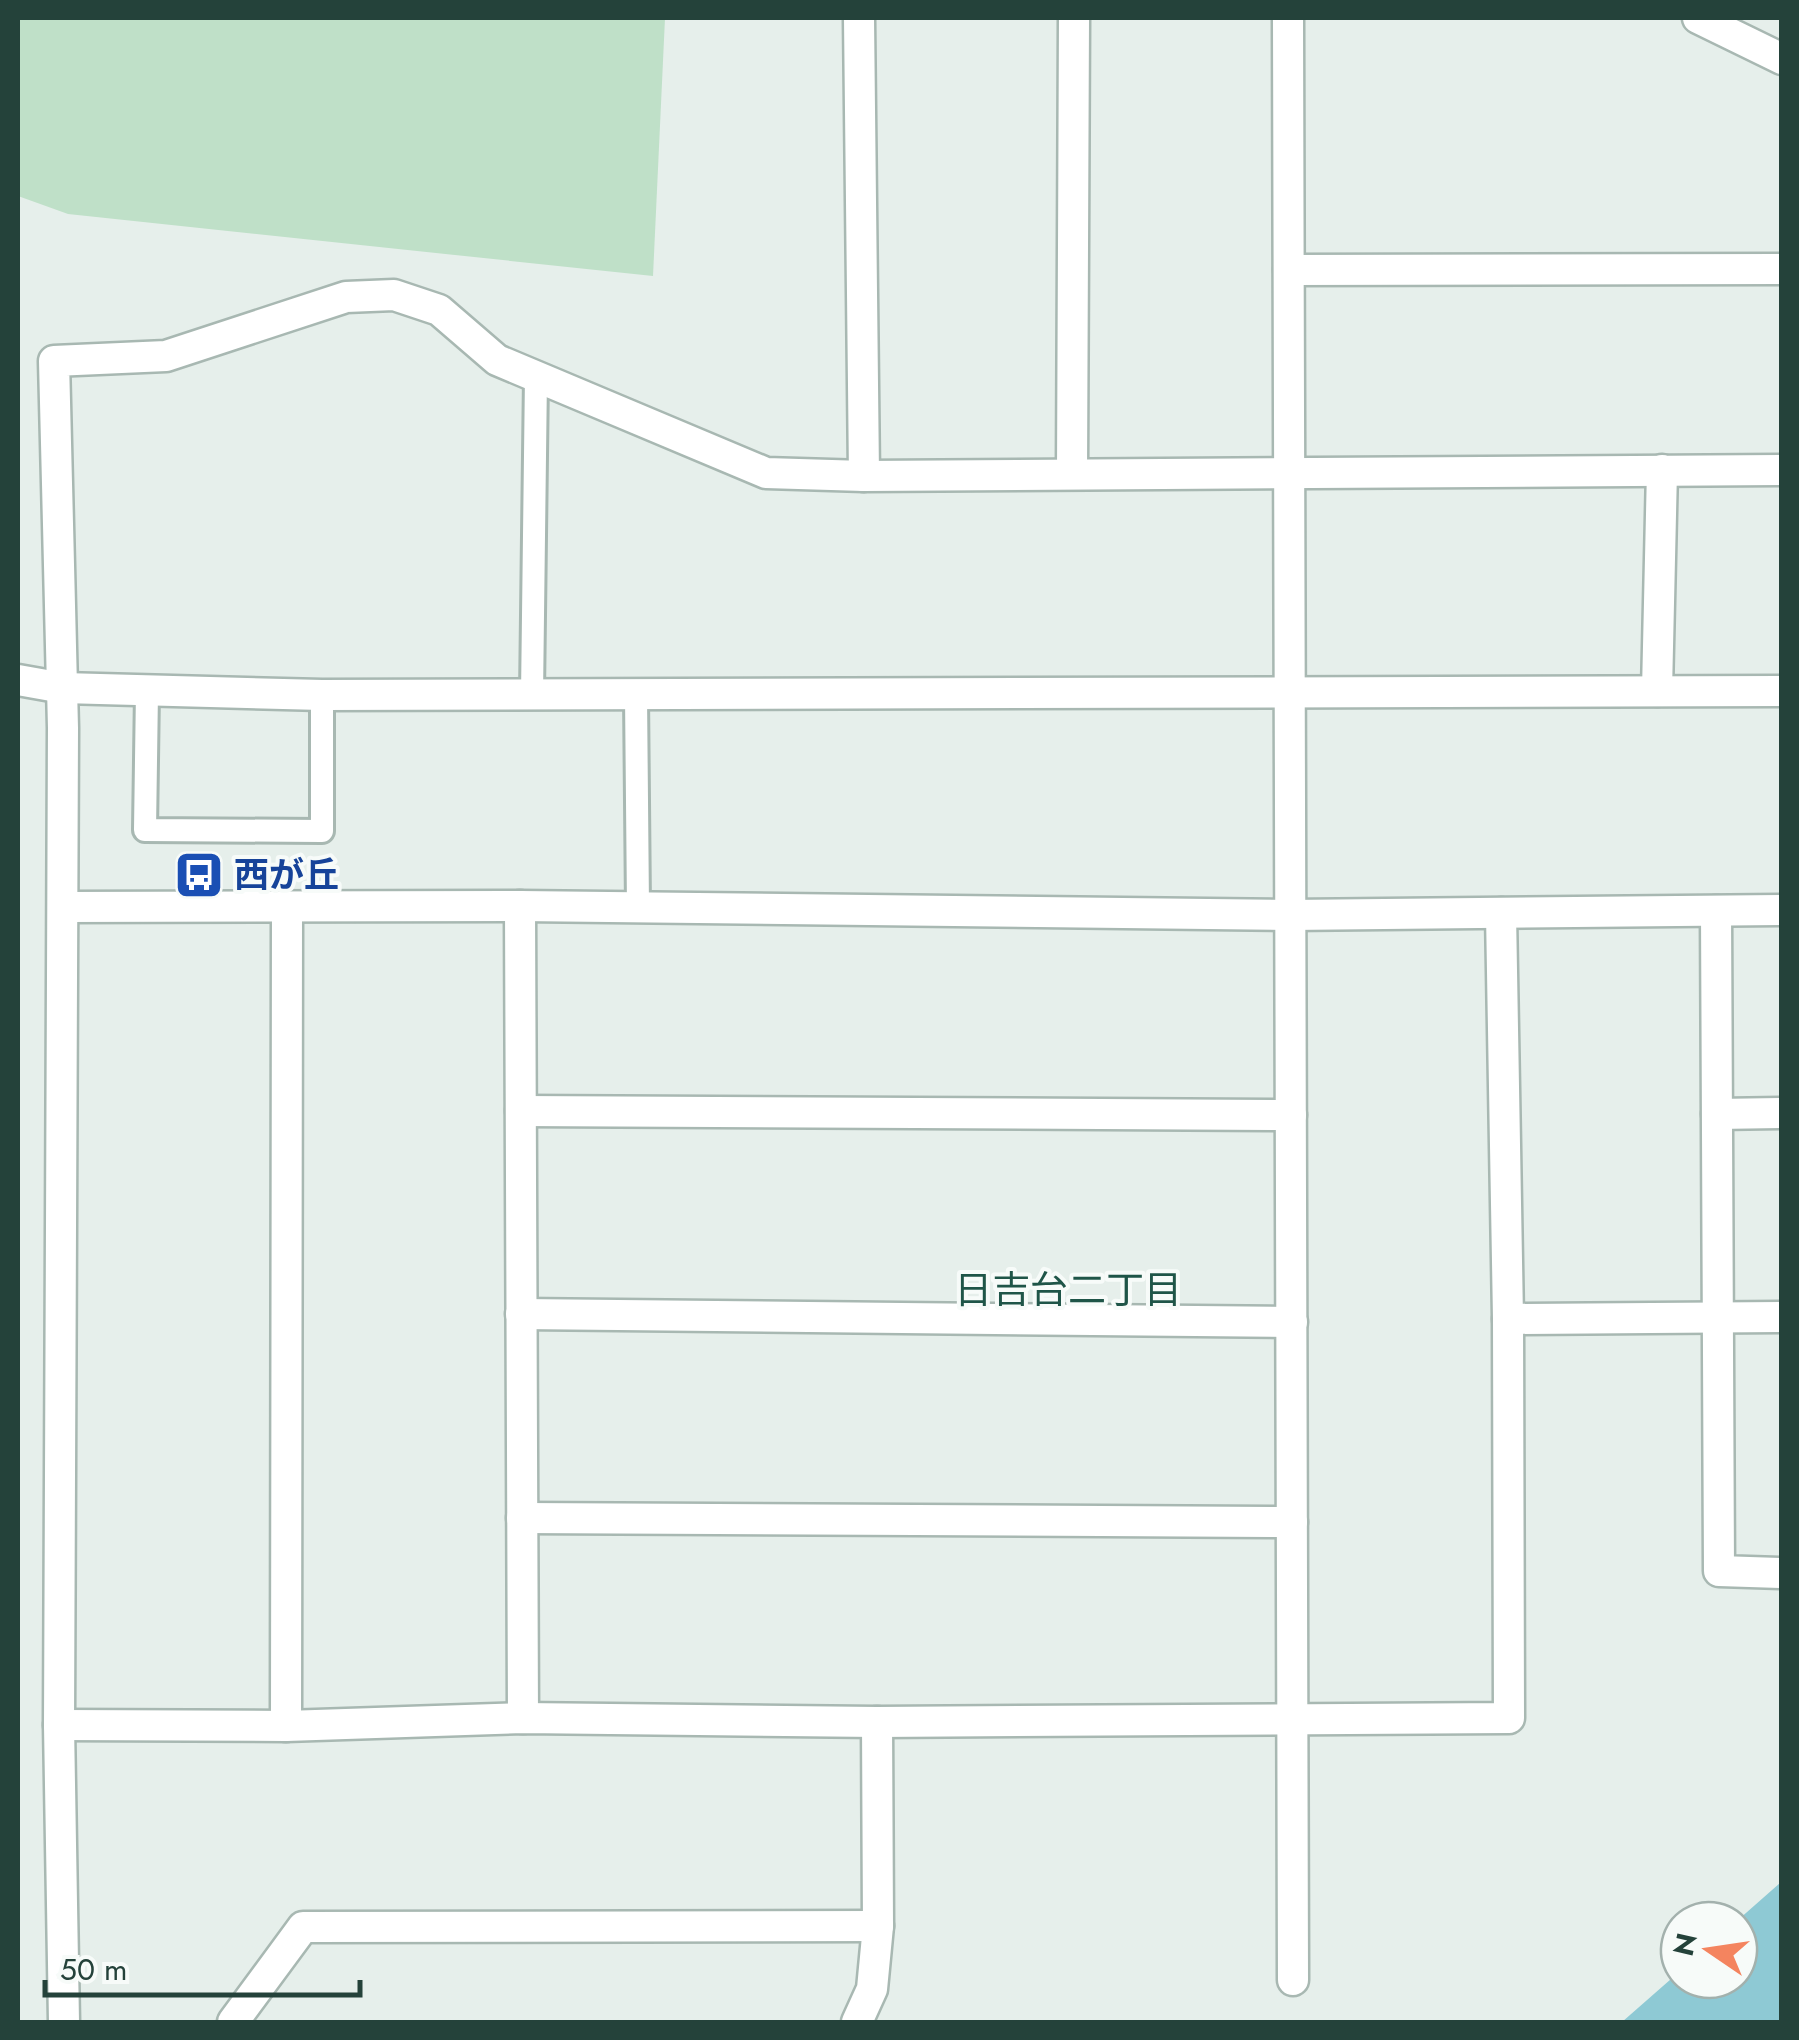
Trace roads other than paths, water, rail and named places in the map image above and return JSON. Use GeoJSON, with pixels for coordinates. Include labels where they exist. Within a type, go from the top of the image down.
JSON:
{"type":"FeatureCollection","features":[{"type":"Feature","properties":{"kind":"street"},"geometry":{"type":"LineString","coordinates":[[859,18],[864,476]]}},
{"type":"Feature","properties":{"kind":"street"},"geometry":{"type":"LineString","coordinates":[[1072,473],[1074,18]]}},
{"type":"Feature","properties":{"kind":"street"},"geometry":{"type":"LineString","coordinates":[[1288,18],[1293,1980]]}},
{"type":"Feature","properties":{"kind":"street"},"geometry":{"type":"LineString","coordinates":[[1698,18],[1782,59]]}},
{"type":"Feature","properties":{"kind":"street"},"geometry":{"type":"LineString","coordinates":[[1289,270],[1782,269]]}},
{"type":"Feature","properties":{"kind":"street"},"geometry":{"type":"LineString","coordinates":[[64,2022],[58,1725],[63,688],[54,360],[166,356],[346,297],[394,295],[439,310],[497,360],[766,473],[864,476],[1782,470]]}},
{"type":"Feature","properties":{"kind":"street"},"geometry":{"type":"LineString","coordinates":[[1657,692],[1662,470]]}},
{"type":"Feature","properties":{"kind":"street"},"geometry":{"type":"LineString","coordinates":[[18,680],[63,688],[322,696],[1782,691]]}},
{"type":"Feature","properties":{"kind":"street"},"geometry":{"type":"LineString","coordinates":[[64,907],[520,906],[1290,915],[1782,910]]}},
{"type":"Feature","properties":{"kind":"street"},"geometry":{"type":"LineString","coordinates":[[520,906],[523,1718]]}},
{"type":"Feature","properties":{"kind":"street"},"geometry":{"type":"LineString","coordinates":[[286,1726],[288,908]]}},
{"type":"Feature","properties":{"kind":"street"},"geometry":{"type":"LineString","coordinates":[[1716,911],[1719,1572],[1782,1572]]}},
{"type":"Feature","properties":{"kind":"street"},"geometry":{"type":"LineString","coordinates":[[58,1725],[286,1726],[523,1718],[878,1722],[1508,1718],[1508,1319],[1501,913]]}},
{"type":"Feature","properties":{"kind":"street"},"geometry":{"type":"LineString","coordinates":[[521,1112],[1291,1115]]}},
{"type":"Feature","properties":{"kind":"street"},"geometry":{"type":"LineString","coordinates":[[1717,1114],[1782,1113]]}},
{"type":"Feature","properties":{"kind":"street"},"geometry":{"type":"LineString","coordinates":[[521,1314],[1292,1322]]}},
{"type":"Feature","properties":{"kind":"street"},"geometry":{"type":"LineString","coordinates":[[1508,1319],[1782,1317]]}},
{"type":"Feature","properties":{"kind":"street"},"geometry":{"type":"LineString","coordinates":[[522,1518],[1292,1522]]}},
{"type":"Feature","properties":{"kind":"street"},"geometry":{"type":"LineString","coordinates":[[858,2022],[872,1989],[878,1926],[878,1722]]}},
{"type":"Feature","properties":{"kind":"street"},"geometry":{"type":"LineString","coordinates":[[233,2022],[303,1927],[878,1926]]}},
{"type":"Feature","properties":{"kind":"lane"},"geometry":{"type":"LineString","coordinates":[[532,695],[536,376]]}},
{"type":"Feature","properties":{"kind":"lane"},"geometry":{"type":"LineString","coordinates":[[148,692],[146,830],[322,831],[322,696]]}},
{"type":"Feature","properties":{"kind":"lane"},"geometry":{"type":"LineString","coordinates":[[636,695],[638,907]]}},
{"type":"Feature","properties":{"kind":"water"},"geometry":{"type":"Polygon","coordinates":[[[1781,1882],[1781,2022],[1622,2022],[1659,1990],[1659,2000],[1759,2000],[1759,1901],[1781,1882]]]}},
{"type":"Feature","properties":{"kind":"place","name":"西が丘"},"geometry":{"type":"Point","coordinates":[199,875]}},
{"type":"Feature","properties":{"kind":"district","name":"日吉台二丁目"},"geometry":{"type":"Point","coordinates":[1068,1290]}}]}
